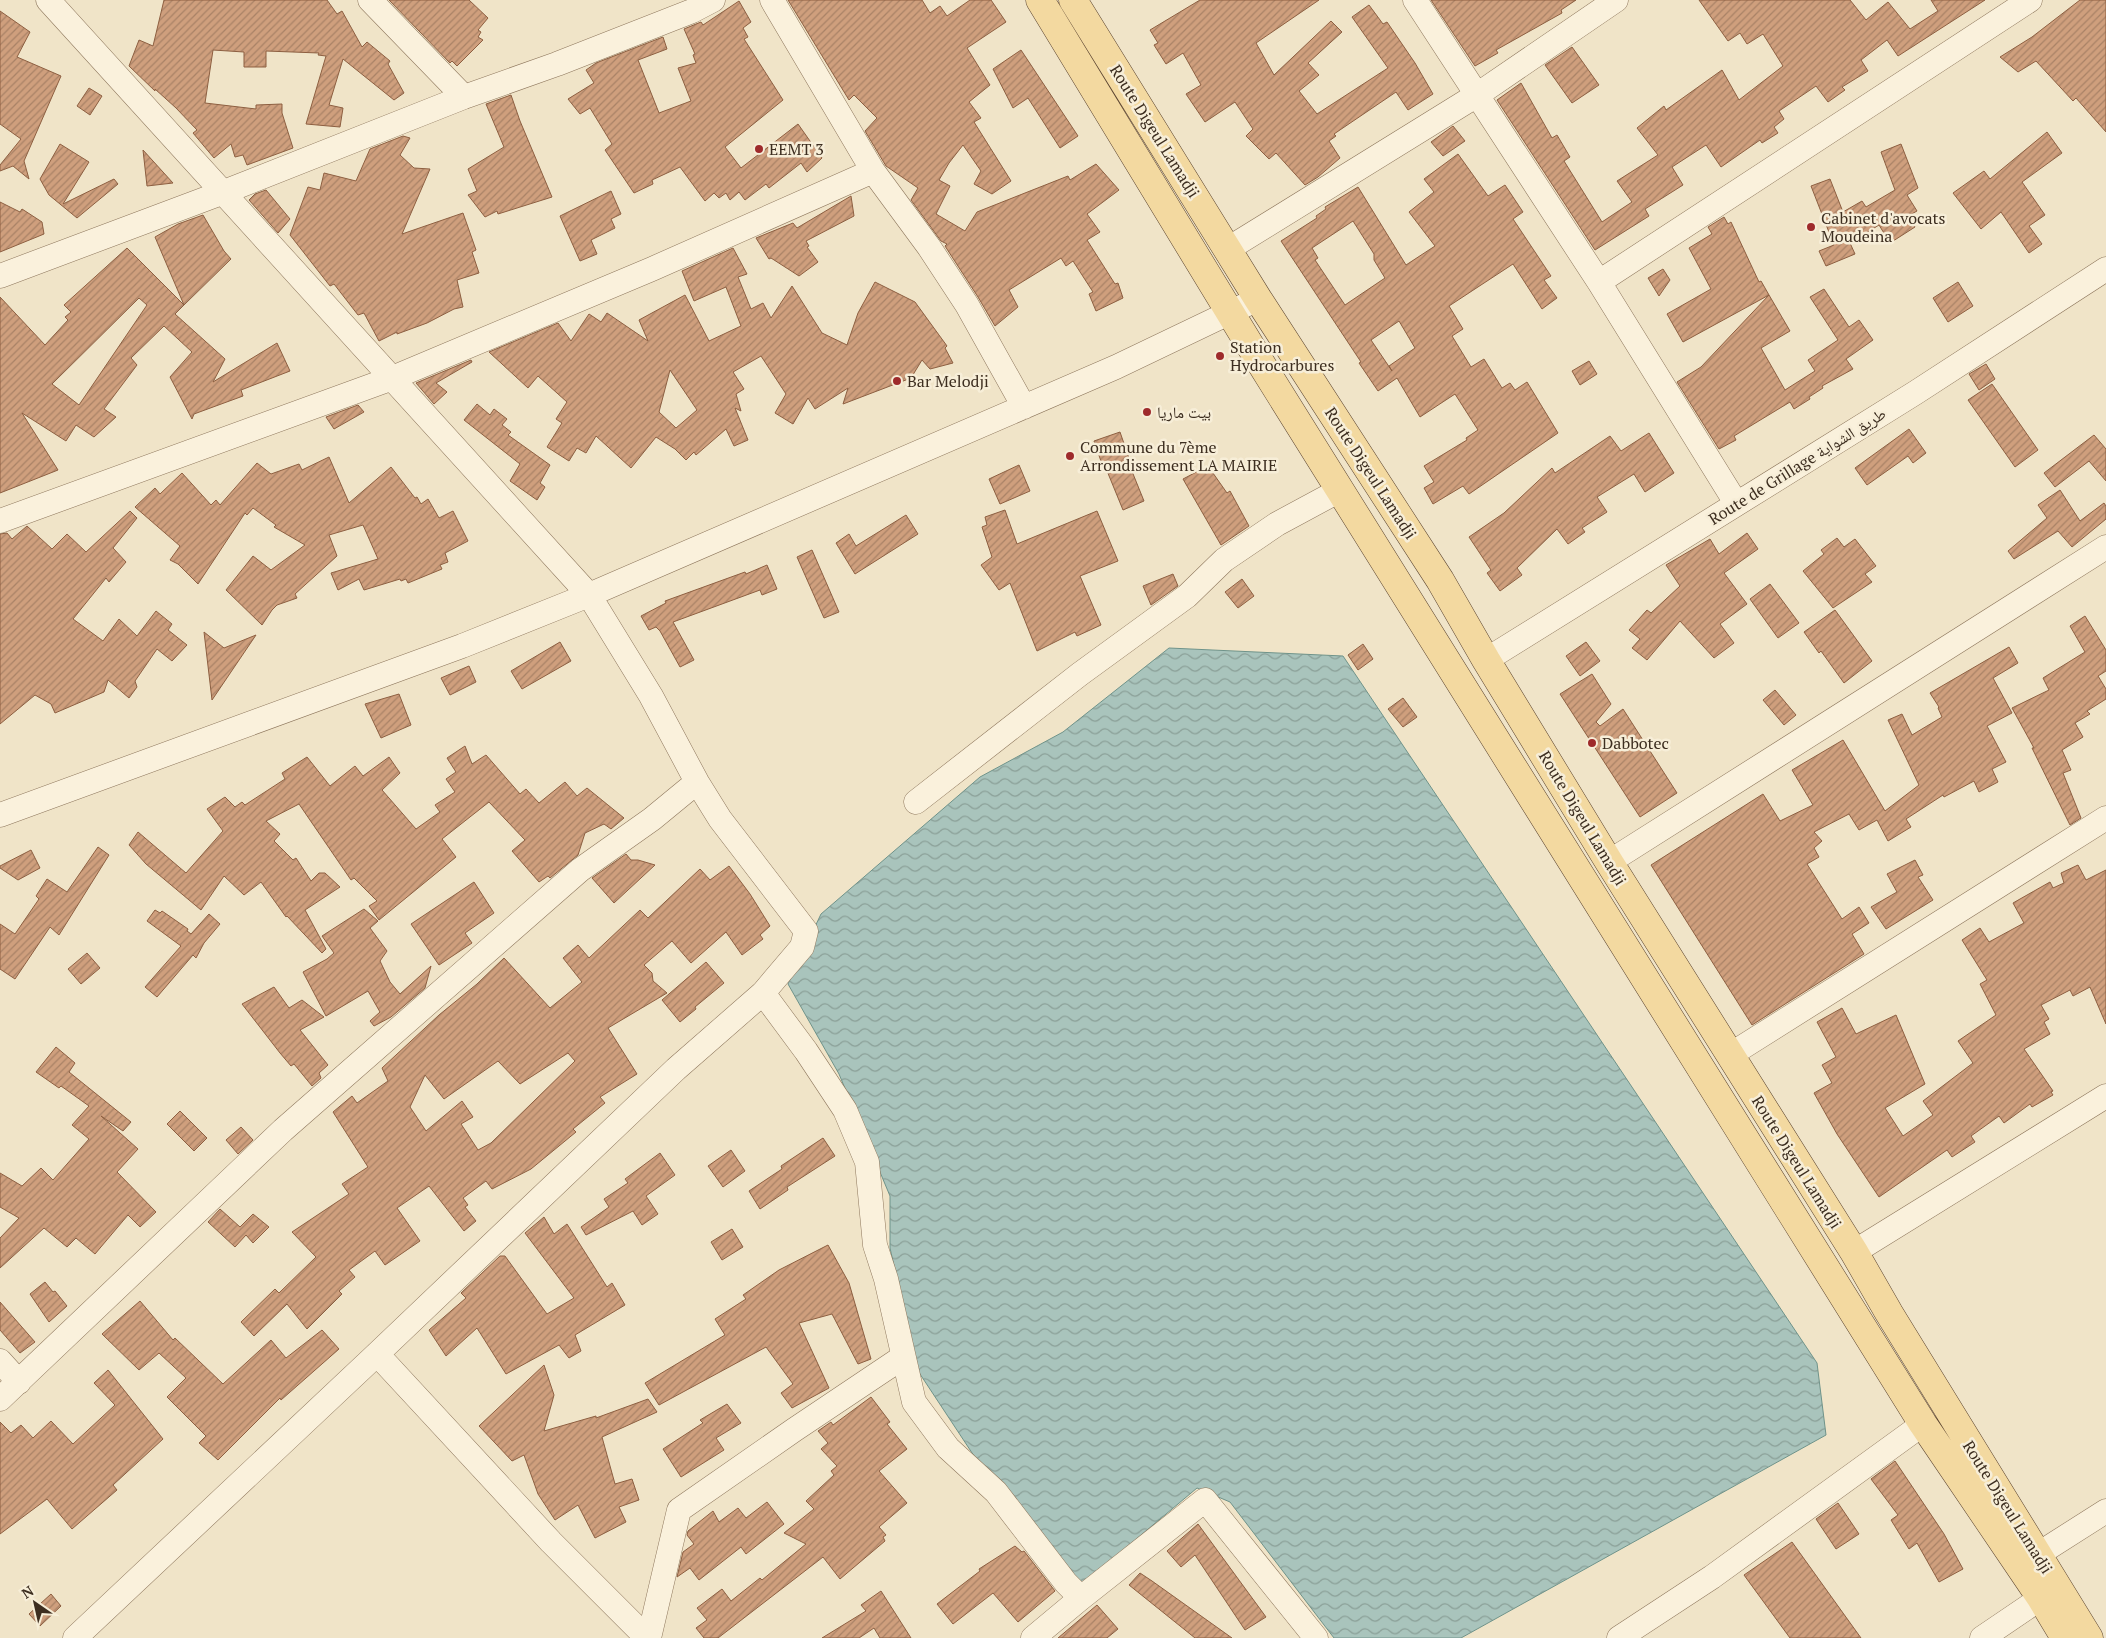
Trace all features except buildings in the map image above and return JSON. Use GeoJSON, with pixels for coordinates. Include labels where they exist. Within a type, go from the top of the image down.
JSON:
{"type":"FeatureCollection","features":[{"type":"Feature","properties":{"kind":"main road"},"geometry":{"type":"LineString","coordinates":[[1040,0],[1230,314],[1923,1424],[2041,1598],[2065,1638]]}},
{"type":"Feature","properties":{"kind":"main road","name":"Route Digeul Lamadji"},"geometry":{"type":"LineString","coordinates":[[1073,0],[1258,299],[1440,580],[1486,660],[1609,862],[1854,1252],[1889,1313],[2089,1638]]}},
{"type":"Feature","properties":{"kind":"street"},"geometry":{"type":"LineString","coordinates":[[48,0],[589,595],[651,696],[697,782],[720,819],[806,931],[802,947],[763,993],[676,1069],[75,1638]]}},
{"type":"Feature","properties":{"kind":"street"},"geometry":{"type":"LineString","coordinates":[[370,0],[464,98]]}},
{"type":"Feature","properties":{"kind":"street"},"geometry":{"type":"LineString","coordinates":[[0,276],[692,12],[714,0]]}},
{"type":"Feature","properties":{"kind":"street"},"geometry":{"type":"LineString","coordinates":[[772,0],[873,170],[929,247],[967,305],[1024,407]]}},
{"type":"Feature","properties":{"kind":"street"},"geometry":{"type":"LineString","coordinates":[[1415,0],[1599,282],[1736,503]]}},
{"type":"Feature","properties":{"kind":"street"},"geometry":{"type":"LineString","coordinates":[[1228,249],[1477,95],[1616,0]]}},
{"type":"Feature","properties":{"kind":"street"},"geometry":{"type":"LineString","coordinates":[[1599,282],[2030,0]]}},
{"type":"Feature","properties":{"kind":"street"},"geometry":{"type":"LineString","coordinates":[[0,521],[390,378],[652,269],[873,170]]}},
{"type":"Feature","properties":{"kind":"street","name":"Route de Grillage طريق الشواية"},"geometry":{"type":"LineString","coordinates":[[1486,660],[1736,503],[2103,278]]}},
{"type":"Feature","properties":{"kind":"street"},"geometry":{"type":"LineString","coordinates":[[0,815],[462,646],[589,595],[1024,407],[1230,314],[1258,299]]}},
{"type":"Feature","properties":{"kind":"street"},"geometry":{"type":"LineString","coordinates":[[916,802],[1073,680],[1187,596],[1224,560],[1277,524],[1340,490]]}},
{"type":"Feature","properties":{"kind":"street"},"geometry":{"type":"LineString","coordinates":[[1609,862],[2106,546]]}},
{"type":"Feature","properties":{"kind":"street"},"geometry":{"type":"LineString","coordinates":[[0,1399],[283,1130],[580,870],[652,819],[697,782]]}},
{"type":"Feature","properties":{"kind":"street"},"geometry":{"type":"LineString","coordinates":[[1730,1055],[2106,818]]}},
{"type":"Feature","properties":{"kind":"street"},"geometry":{"type":"LineString","coordinates":[[763,993],[806,1051],[845,1110],[867,1162],[875,1245],[886,1279],[914,1402],[948,1448],[996,1492],[1066,1583],[1081,1598]]}},
{"type":"Feature","properties":{"kind":"street"},"geometry":{"type":"LineString","coordinates":[[1854,1252],[2106,1096]]}},
{"type":"Feature","properties":{"kind":"street"},"geometry":{"type":"LineString","coordinates":[[377,1354],[551,1542],[648,1638]]}},
{"type":"Feature","properties":{"kind":"street"},"geometry":{"type":"LineString","coordinates":[[648,1638],[679,1510],[903,1357]]}},
{"type":"Feature","properties":{"kind":"street"},"geometry":{"type":"LineString","coordinates":[[0,1361],[20,1382]]}},
{"type":"Feature","properties":{"kind":"street"},"geometry":{"type":"LineString","coordinates":[[1619,1638],[1712,1577],[1923,1424]]}},
{"type":"Feature","properties":{"kind":"street"},"geometry":{"type":"LineString","coordinates":[[1035,1637],[1081,1598],[1205,1500],[1316,1638]]}},
{"type":"Feature","properties":{"kind":"street"},"geometry":{"type":"LineString","coordinates":[[2037,1555],[2106,1511]]}},
{"type":"Feature","properties":{"kind":"street"},"geometry":{"type":"LineString","coordinates":[[1982,1638],[2041,1598]]}},
{"type":"Feature","properties":{"kind":"water"},"geometry":{"type":"Polygon","coordinates":[[[1169,648],[1343,656],[1817,1363],[1826,1435],[1461,1638],[1334,1638],[1230,1502],[1197,1488],[1078,1588],[980,1465],[918,1371],[890,1248],[890,1196],[839,1074],[788,984],[821,914],[980,777],[1063,732],[1169,648]]]}},
{"type":"Feature","properties":{"kind":"place","name":"EEMT 3"},"geometry":{"type":"Point","coordinates":[759,149]}},
{"type":"Feature","properties":{"kind":"place","name":"Cabinet d'avocats Moudeina"},"geometry":{"type":"Point","coordinates":[1811,227]}},
{"type":"Feature","properties":{"kind":"place","name":"Station Hydrocarbures"},"geometry":{"type":"Point","coordinates":[1220,356]}},
{"type":"Feature","properties":{"kind":"place","name":"Bar Melodji"},"geometry":{"type":"Point","coordinates":[897,381]}},
{"type":"Feature","properties":{"kind":"place","name":"بيت ماريا"},"geometry":{"type":"Point","coordinates":[1147,412]}},
{"type":"Feature","properties":{"kind":"place","name":"Commune du 7ème Arrondissement LA MAIRIE"},"geometry":{"type":"Point","coordinates":[1070,456]}},
{"type":"Feature","properties":{"kind":"place","name":"Dabbotec"},"geometry":{"type":"Point","coordinates":[1592,743]}}]}
